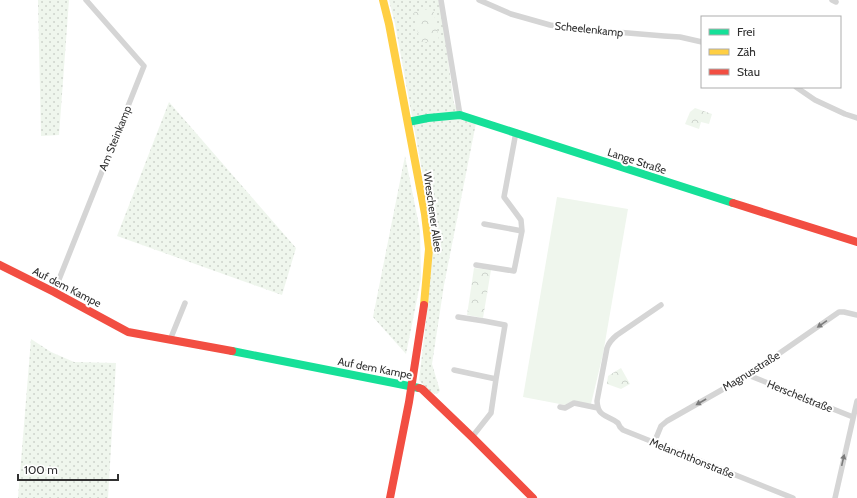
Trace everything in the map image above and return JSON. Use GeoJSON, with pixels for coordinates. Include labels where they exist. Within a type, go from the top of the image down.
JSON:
{"type":"FeatureCollection","features":[{"type":"Feature","properties":{"kind":"street","name":"Am Steinkamp"},"geometry":{"type":"LineString","coordinates":[[54,292],[144,66],[86,0]]}},
{"type":"Feature","properties":{"kind":"street","name":"Wreschener Allee"},"geometry":{"type":"LineString","coordinates":[[384,0],[425,214],[429,249],[426,293],[411,386],[390,498]]}},
{"type":"Feature","properties":{"kind":"street"},"geometry":{"type":"LineString","coordinates":[[441,0],[460,115]]}},
{"type":"Feature","properties":{"kind":"street","name":"Scheelenkamp"},"geometry":{"type":"LineString","coordinates":[[479,0],[511,14],[550,25],[568,28],[680,37],[701,42]]}},
{"type":"Feature","properties":{"kind":"street"},"geometry":{"type":"LineString","coordinates":[[797,88],[815,100],[857,118]]}},
{"type":"Feature","properties":{"kind":"street","name":"Lange Straße"},"geometry":{"type":"LineString","coordinates":[[408,122],[428,118],[460,115],[857,242]]}},
{"type":"Feature","properties":{"kind":"street"},"geometry":{"type":"LineString","coordinates":[[476,265],[514,271],[522,231],[521,220],[504,197],[516,132]]}},
{"type":"Feature","properties":{"kind":"street"},"geometry":{"type":"LineString","coordinates":[[484,224],[522,231]]}},
{"type":"Feature","properties":{"kind":"street","name":"Auf dem Kampe"},"geometry":{"type":"LineString","coordinates":[[0,265],[128,332],[250,354],[422,389],[533,498]]}},
{"type":"Feature","properties":{"kind":"street"},"geometry":{"type":"LineString","coordinates":[[170,340],[186,303]]}},
{"type":"Feature","properties":{"kind":"street"},"geometry":{"type":"LineString","coordinates":[[598,408],[597,400],[609,343],[617,335],[661,305]]}},
{"type":"Feature","properties":{"kind":"street","name":"Magnusstraße"},"geometry":{"type":"LineString","coordinates":[[654,443],[661,426],[667,421],[748,375],[839,312],[857,315]]}},
{"type":"Feature","properties":{"kind":"street"},"geometry":{"type":"LineString","coordinates":[[458,317],[505,325],[491,413],[472,437]]}},
{"type":"Feature","properties":{"kind":"street"},"geometry":{"type":"LineString","coordinates":[[454,370],[496,379]]}},
{"type":"Feature","properties":{"kind":"street","name":"Herschelstraße"},"geometry":{"type":"LineString","coordinates":[[748,375],[853,417]]}},
{"type":"Feature","properties":{"kind":"street"},"geometry":{"type":"LineString","coordinates":[[835,498],[857,401]]}},
{"type":"Feature","properties":{"kind":"street","name":"Melanchthonstraße"},"geometry":{"type":"LineString","coordinates":[[560,408],[565,408],[574,403],[598,408],[602,414],[618,423],[623,430],[792,498]]}},
{"type":"Feature","properties":{"kind":"green space"},"geometry":{"type":"Polygon","coordinates":[[[38,0],[69,0],[59,135],[41,136],[38,0]]]}},
{"type":"Feature","properties":{"kind":"green space"},"geometry":{"type":"Polygon","coordinates":[[[389,0],[440,0],[454,104],[476,123],[444,285],[432,364],[440,391],[437,394],[429,392],[419,380],[426,321],[432,245],[425,187],[395,24],[389,0]]]}},
{"type":"Feature","properties":{"kind":"green space"},"geometry":{"type":"Polygon","coordinates":[[[433,8],[439,40],[420,43],[414,12],[433,8]]]}},
{"type":"Feature","properties":{"kind":"green space"},"geometry":{"type":"Polygon","coordinates":[[[169,102],[296,248],[282,295],[117,236],[169,102]]]}},
{"type":"Feature","properties":{"kind":"green space"},"geometry":{"type":"Polygon","coordinates":[[[695,108],[712,114],[709,124],[701,122],[699,129],[685,124],[690,112],[695,108]]]}},
{"type":"Feature","properties":{"kind":"green space"},"geometry":{"type":"Polygon","coordinates":[[[405,156],[420,230],[421,279],[406,354],[373,317],[405,156]]]}},
{"type":"Feature","properties":{"kind":"green space"},"geometry":{"type":"Polygon","coordinates":[[[557,197],[628,209],[603,354],[591,404],[572,401],[565,405],[523,397],[557,197]]]}},
{"type":"Feature","properties":{"kind":"green space"},"geometry":{"type":"Polygon","coordinates":[[[474,268],[491,270],[483,318],[467,315],[474,268]]]}},
{"type":"Feature","properties":{"kind":"green space"},"geometry":{"type":"Polygon","coordinates":[[[31,339],[51,352],[74,362],[116,363],[108,498],[18,498],[31,339]]]}},
{"type":"Feature","properties":{"kind":"green space"},"geometry":{"type":"Polygon","coordinates":[[[621,368],[630,384],[621,389],[607,384],[608,376],[621,368]]]}},
{"type":"Feature","properties":{"kind":"traffic: fast"},"geometry":{"type":"LineString","coordinates":[[408,122],[428,118],[460,115],[733,203]]}},
{"type":"Feature","properties":{"kind":"traffic: fast"},"geometry":{"type":"LineString","coordinates":[[232,351],[419,388]]}},
{"type":"Feature","properties":{"kind":"traffic: slow"},"geometry":{"type":"LineString","coordinates":[[383,0],[389,24],[425,214],[429,249],[424,305]]}},
{"type":"Feature","properties":{"kind":"traffic: jam"},"geometry":{"type":"LineString","coordinates":[[733,203],[857,242]]}},
{"type":"Feature","properties":{"kind":"traffic: jam"},"geometry":{"type":"LineString","coordinates":[[0,265],[128,332],[232,351]]}},
{"type":"Feature","properties":{"kind":"traffic: jam"},"geometry":{"type":"LineString","coordinates":[[390,498],[409,402],[424,305]]}},
{"type":"Feature","properties":{"kind":"traffic: jam"},"geometry":{"type":"LineString","coordinates":[[419,388],[422,389],[472,437],[533,498]]}}]}
